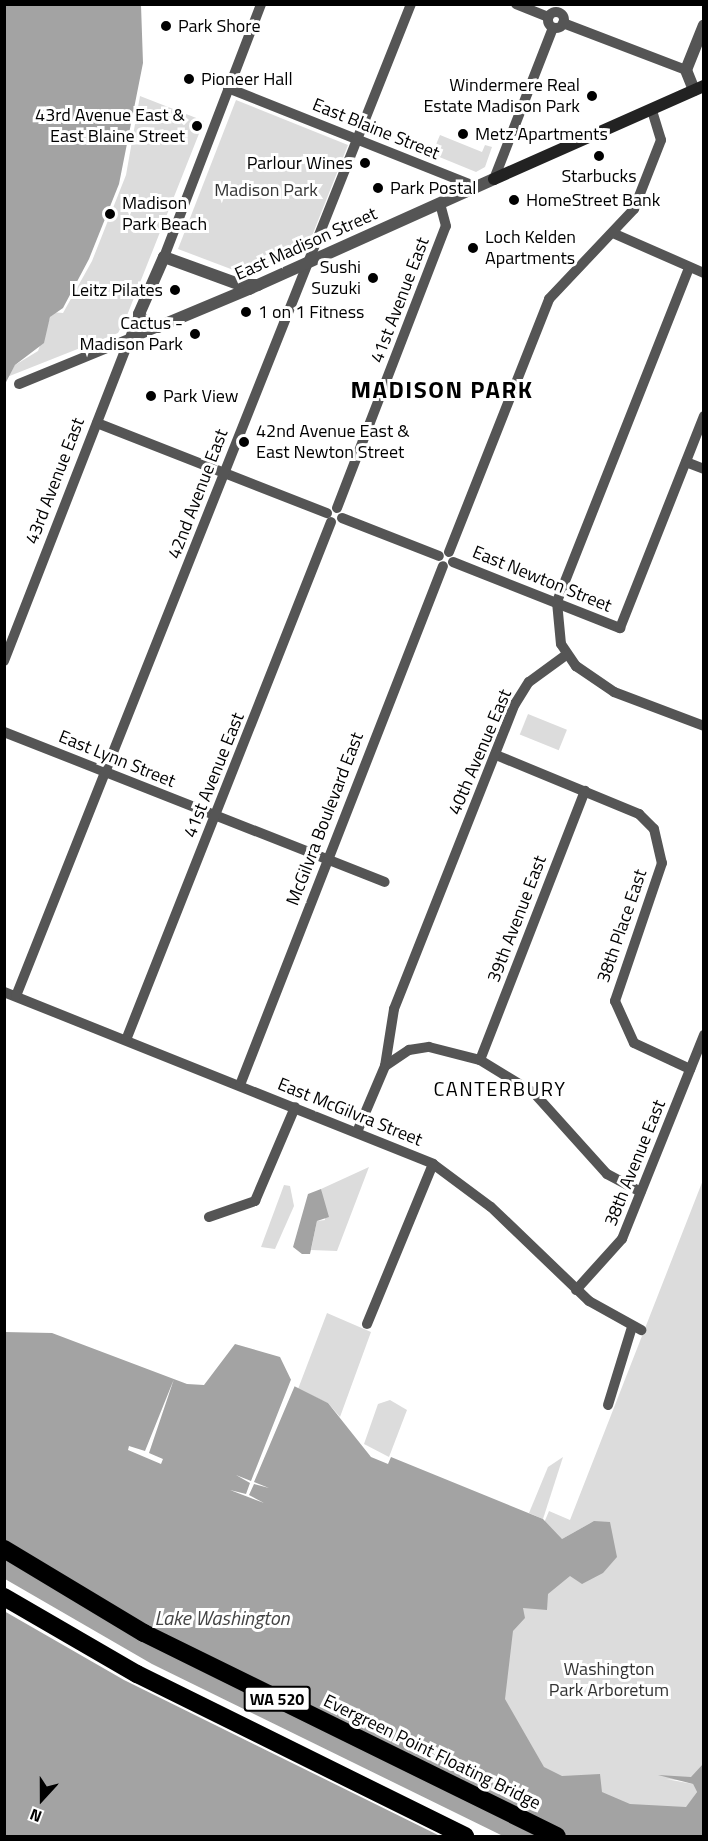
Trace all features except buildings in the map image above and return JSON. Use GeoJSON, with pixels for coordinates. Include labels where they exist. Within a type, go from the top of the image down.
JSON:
{"type":"FeatureCollection","features":[{"type":"Feature","properties":{"kind":"highway","name":"Evergreen Point Floating Bridge"},"geometry":{"type":"LineString","coordinates":[[4,1549],[144,1633],[557,1836]]}},
{"type":"Feature","properties":{"kind":"highway","name":"WA 520"},"geometry":{"type":"LineString","coordinates":[[4,1596],[137,1674],[465,1836]]}},
{"type":"Feature","properties":{"kind":"main road","name":"East Madison Street"},"geometry":{"type":"LineString","coordinates":[[494,179],[699,88]]}},
{"type":"Feature","properties":{"kind":"street","name":"43rd Avenue East"},"geometry":{"type":"LineString","coordinates":[[4,661],[129,339],[164,257],[261,4]]}},
{"type":"Feature","properties":{"kind":"street","name":"42nd Avenue East"},"geometry":{"type":"LineString","coordinates":[[16,996],[224,473],[312,259],[411,4]]}},
{"type":"Feature","properties":{"kind":"street"},"geometry":{"type":"LineString","coordinates":[[516,4],[557,17],[686,70],[699,88]]}},
{"type":"Feature","properties":{"kind":"street"},"geometry":{"type":"LineString","coordinates":[[494,179],[557,17]]}},
{"type":"Feature","properties":{"kind":"street"},"geometry":{"type":"LineString","coordinates":[[686,70],[704,25]]}},
{"type":"Feature","properties":{"kind":"street","name":"East Blaine Street"},"geometry":{"type":"LineString","coordinates":[[228,88],[477,187]]}},
{"type":"Feature","properties":{"kind":"street","name":"McGilvra Boulevard East"},"geometry":{"type":"LineString","coordinates":[[240,1085],[549,299],[615,234],[634,209],[661,140],[652,110]]}},
{"type":"Feature","properties":{"kind":"street","name":"East Madison Street"},"geometry":{"type":"LineString","coordinates":[[19,384],[258,285],[494,179]]}},
{"type":"Feature","properties":{"kind":"street","name":"41st Avenue East"},"geometry":{"type":"LineString","coordinates":[[126,1040],[446,226],[440,203]]}},
{"type":"Feature","properties":{"kind":"street"},"geometry":{"type":"LineString","coordinates":[[615,234],[704,273]]}},
{"type":"Feature","properties":{"kind":"street"},"geometry":{"type":"LineString","coordinates":[[164,257],[224,279],[258,285]]}},
{"type":"Feature","properties":{"kind":"street"},"geometry":{"type":"LineString","coordinates":[[689,268],[557,602],[566,655],[612,690],[704,726]]}},
{"type":"Feature","properties":{"kind":"street"},"geometry":{"type":"LineString","coordinates":[[222,300],[224,279]]}},
{"type":"Feature","properties":{"kind":"street"},"geometry":{"type":"LineString","coordinates":[[139,314],[146,324],[158,327]]}},
{"type":"Feature","properties":{"kind":"street"},"geometry":{"type":"LineString","coordinates":[[704,416],[686,462],[704,469]]}},
{"type":"Feature","properties":{"kind":"street","name":"East Newton Street"},"geometry":{"type":"LineString","coordinates":[[97,423],[620,628],[686,462]]}},
{"type":"Feature","properties":{"kind":"street","name":"40th Avenue East"},"geometry":{"type":"LineString","coordinates":[[357,1132],[385,1066],[394,1009],[522,693],[566,655]]}},
{"type":"Feature","properties":{"kind":"street","name":"East Lynn Street"},"geometry":{"type":"LineString","coordinates":[[4,732],[384,882]]}},
{"type":"Feature","properties":{"kind":"street"},"geometry":{"type":"LineString","coordinates":[[496,754],[585,791]]}},
{"type":"Feature","properties":{"kind":"street","name":"38th Place East"},"geometry":{"type":"LineString","coordinates":[[585,791],[639,814],[654,829],[662,863],[615,1000],[634,1043],[690,1069]]}},
{"type":"Feature","properties":{"kind":"street","name":"39th Avenue East"},"geometry":{"type":"LineString","coordinates":[[480,1060],[585,791]]}},
{"type":"Feature","properties":{"kind":"street","name":"East McGilvra Street"},"geometry":{"type":"LineString","coordinates":[[4,992],[434,1164],[491,1207],[576,1290],[637,1328],[608,1405]]}},
{"type":"Feature","properties":{"kind":"street","name":"38th Avenue East"},"geometry":{"type":"LineString","coordinates":[[576,1290],[613,1254],[641,1192],[704,1035]]}},
{"type":"Feature","properties":{"kind":"street"},"geometry":{"type":"LineString","coordinates":[[385,1066],[409,1050],[429,1047],[480,1060],[534,1093],[607,1174],[641,1192]]}},
{"type":"Feature","properties":{"kind":"street"},"geometry":{"type":"LineString","coordinates":[[209,1217],[255,1201],[295,1107]]}},
{"type":"Feature","properties":{"kind":"street"},"geometry":{"type":"LineString","coordinates":[[366,1324],[434,1164]]}},
{"type":"Feature","properties":{"kind":"green space","name":"Madison Park"},"geometry":{"type":"Polygon","coordinates":[[[140,96],[204,121],[126,318],[118,333],[7,377],[15,365],[38,351],[52,312],[63,313],[92,261],[126,175],[140,96]]]}},
{"type":"Feature","properties":{"kind":"green space","name":"Madison Park"},"geometry":{"type":"Polygon","coordinates":[[[236,100],[348,145],[308,246],[244,274],[178,249],[236,100]]]}},
{"type":"Feature","properties":{"kind":"green space"},"geometry":{"type":"Polygon","coordinates":[[[440,135],[482,152],[485,145],[492,147],[485,167],[476,172],[432,154],[440,135]]]}},
{"type":"Feature","properties":{"kind":"green space"},"geometry":{"type":"Polygon","coordinates":[[[528,714],[567,730],[559,750],[520,734],[528,714]]]}},
{"type":"Feature","properties":{"kind":"green space"},"geometry":{"type":"Polygon","coordinates":[[[369,1167],[337,1251],[311,1250],[317,1221],[325,1220],[321,1189],[369,1167]]]}},
{"type":"Feature","properties":{"kind":"green space","name":"Washington Park Arboretum"},"geometry":{"type":"Polygon","coordinates":[[[703,1180],[703,1772],[697,1782],[666,1779],[693,1784],[697,1792],[686,1808],[635,1817],[257,1615],[518,1573],[594,1521],[562,1539],[541,1530],[549,1511],[570,1520],[703,1180]]]}},
{"type":"Feature","properties":{"kind":"green space"},"geometry":{"type":"Polygon","coordinates":[[[284,1185],[290,1186],[294,1206],[275,1249],[261,1247],[284,1185]]]}},
{"type":"Feature","properties":{"kind":"green space"},"geometry":{"type":"Polygon","coordinates":[[[327,1313],[371,1332],[340,1417],[328,1403],[298,1389],[327,1313]]]}},
{"type":"Feature","properties":{"kind":"green space"},"geometry":{"type":"Polygon","coordinates":[[[390,1400],[407,1410],[389,1457],[364,1444],[378,1404],[390,1400]]]}},
{"type":"Feature","properties":{"kind":"green space"},"geometry":{"type":"Polygon","coordinates":[[[563,1457],[543,1519],[529,1513],[548,1467],[563,1457]]]}},
{"type":"Feature","properties":{"kind":"water"},"geometry":{"type":"Polygon","coordinates":[[[5,5],[141,5],[143,63],[119,184],[89,259],[63,308],[50,317],[44,343],[15,365],[5,384],[5,5]]]}},
{"type":"Feature","properties":{"kind":"water"},"geometry":{"type":"Polygon","coordinates":[[[321,1189],[329,1217],[317,1221],[310,1254],[302,1254],[293,1247],[308,1194],[321,1189]]]}},
{"type":"Feature","properties":{"kind":"water","name":"Lake Washington"},"geometry":{"type":"Polygon","coordinates":[[[4,1332],[52,1333],[187,1384],[204,1385],[235,1344],[280,1357],[294,1386],[328,1403],[371,1457],[388,1464],[391,1457],[543,1519],[562,1539],[594,1521],[610,1522],[617,1557],[603,1573],[582,1584],[570,1576],[548,1594],[547,1610],[523,1608],[525,1618],[513,1631],[505,1699],[544,1767],[562,1776],[600,1774],[602,1792],[630,1804],[686,1807],[697,1792],[693,1784],[658,1775],[691,1777],[703,1764],[703,1836],[5,1836],[4,1332]]]}},
{"type":"Feature","properties":{"kind":"pier"},"geometry":{"type":"Polygon","coordinates":[[[292,1377],[296,1383],[254,1482],[269,1488],[254,1484],[249,1495],[264,1503],[230,1490],[246,1494],[250,1483],[236,1475],[251,1481],[292,1377]]]}},
{"type":"Feature","properties":{"kind":"pier"},"geometry":{"type":"Polygon","coordinates":[[[174,1379],[149,1453],[163,1459],[161,1464],[128,1450],[129,1446],[145,1451],[174,1379]]]}},
{"type":"Feature","properties":{"kind":"pier"},"geometry":{"type":"Polygon","coordinates":[[[5,1579],[152,1664],[503,1836],[440,1836],[124,1680],[4,1611],[5,1579]]]}},
{"type":"Feature","properties":{"kind":"place","name":"Park Shore"},"geometry":{"type":"Point","coordinates":[166,26]}},
{"type":"Feature","properties":{"kind":"place","name":"Pioneer Hall"},"geometry":{"type":"Point","coordinates":[189,79]}},
{"type":"Feature","properties":{"kind":"place","name":"Windermere Real Estate Madison Park"},"geometry":{"type":"Point","coordinates":[592,96]}},
{"type":"Feature","properties":{"kind":"place","name":"43rd Avenue East & East Blaine Street"},"geometry":{"type":"Point","coordinates":[197,126]}},
{"type":"Feature","properties":{"kind":"place","name":"Metz Apartments"},"geometry":{"type":"Point","coordinates":[463,134]}},
{"type":"Feature","properties":{"kind":"place","name":"Starbucks"},"geometry":{"type":"Point","coordinates":[599,156]}},
{"type":"Feature","properties":{"kind":"place","name":"Parlour Wines"},"geometry":{"type":"Point","coordinates":[365,163]}},
{"type":"Feature","properties":{"kind":"place","name":"Park Postal"},"geometry":{"type":"Point","coordinates":[378,188]}},
{"type":"Feature","properties":{"kind":"place","name":"HomeStreet Bank"},"geometry":{"type":"Point","coordinates":[514,200]}},
{"type":"Feature","properties":{"kind":"place","name":"Madison Park Beach"},"geometry":{"type":"Point","coordinates":[110,214]}},
{"type":"Feature","properties":{"kind":"place","name":"Loch Kelden Apartments"},"geometry":{"type":"Point","coordinates":[473,248]}},
{"type":"Feature","properties":{"kind":"place","name":"Sushi Suzuki"},"geometry":{"type":"Point","coordinates":[373,278]}},
{"type":"Feature","properties":{"kind":"place","name":"Leitz Pilates"},"geometry":{"type":"Point","coordinates":[175,290]}},
{"type":"Feature","properties":{"kind":"place","name":"1 on 1 Fitness"},"geometry":{"type":"Point","coordinates":[246,312]}},
{"type":"Feature","properties":{"kind":"place","name":"Cactus - Madison Park"},"geometry":{"type":"Point","coordinates":[195,334]}},
{"type":"Feature","properties":{"kind":"place","name":"Park View"},"geometry":{"type":"Point","coordinates":[151,396]}},
{"type":"Feature","properties":{"kind":"place","name":"42nd Avenue East & East Newton Street"},"geometry":{"type":"Point","coordinates":[244,442]}},
{"type":"Feature","properties":{"kind":"district","name":"MADISON PARK"},"geometry":{"type":"Point","coordinates":[442,390]}},
{"type":"Feature","properties":{"kind":"district","name":"CANTERBURY"},"geometry":{"type":"Point","coordinates":[500,1088]}}]}
